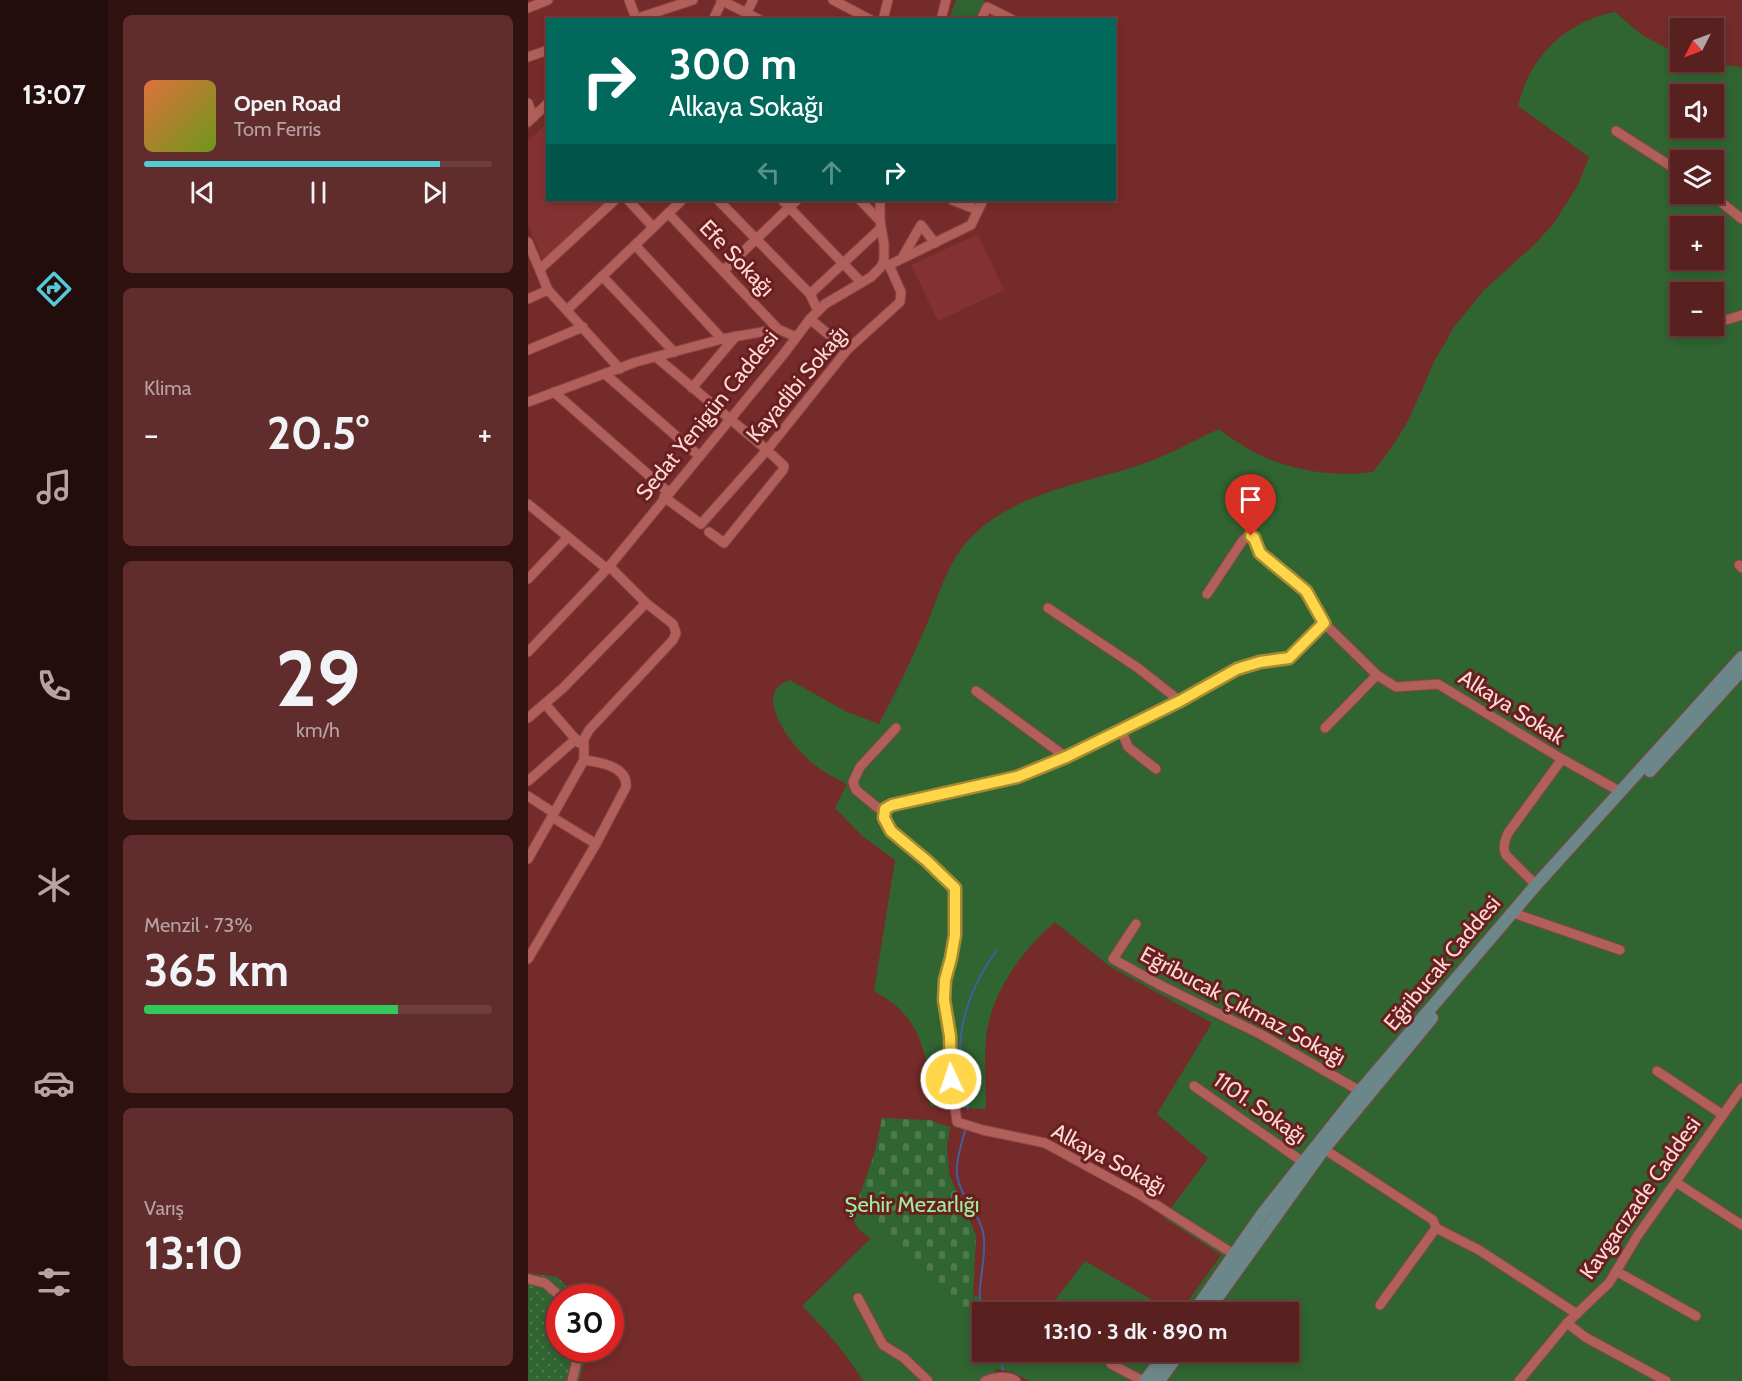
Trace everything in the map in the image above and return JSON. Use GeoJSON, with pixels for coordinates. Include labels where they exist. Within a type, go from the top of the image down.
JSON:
{"type":"FeatureCollection","features":[{"type":"Feature","properties":{"kind":"main road","name":"Eğribucak Caddesi"},"geometry":{"type":"LineString","coordinates":[[1201,1302],[1263,1213],[1360,1091],[1536,885],[1742,657]]}},
{"type":"Feature","properties":{"kind":"main road","name":"Eğribucak Caddesi"},"geometry":{"type":"LineString","coordinates":[[1214,1302],[1324,1149],[1519,915],[1742,670]]}},
{"type":"Feature","properties":{"kind":"main road"},"geometry":{"type":"LineString","coordinates":[[1144,1381],[1159,1362]]}},
{"type":"Feature","properties":{"kind":"main road"},"geometry":{"type":"LineString","coordinates":[[1159,1381],[1173,1362]]}},
{"type":"Feature","properties":{"kind":"street"},"geometry":{"type":"LineString","coordinates":[[528,8],[548,0]]}},
{"type":"Feature","properties":{"kind":"street"},"geometry":{"type":"LineString","coordinates":[[629,0],[634,18]]}},
{"type":"Feature","properties":{"kind":"street"},"geometry":{"type":"LineString","coordinates":[[638,18],[693,0]]}},
{"type":"Feature","properties":{"kind":"street"},"geometry":{"type":"LineString","coordinates":[[714,18],[722,0],[757,18]]}},
{"type":"Feature","properties":{"kind":"street"},"geometry":{"type":"LineString","coordinates":[[747,12],[753,0]]}},
{"type":"Feature","properties":{"kind":"street"},"geometry":{"type":"LineString","coordinates":[[884,18],[888,0]]}},
{"type":"Feature","properties":{"kind":"street"},"geometry":{"type":"LineString","coordinates":[[942,18],[946,0]]}},
{"type":"Feature","properties":{"kind":"street"},"geometry":{"type":"LineString","coordinates":[[838,1],[868,18]]}},
{"type":"Feature","properties":{"kind":"street"},"geometry":{"type":"LineString","coordinates":[[982,18],[987,7],[1009,18]]}},
{"type":"Feature","properties":{"kind":"street"},"geometry":{"type":"LineString","coordinates":[[655,13],[661,18]]}},
{"type":"Feature","properties":{"kind":"street"},"geometry":{"type":"LineString","coordinates":[[528,57],[546,51]]}},
{"type":"Feature","properties":{"kind":"street"},"geometry":{"type":"LineString","coordinates":[[528,103],[531,119]]}},
{"type":"Feature","properties":{"kind":"street"},"geometry":{"type":"LineString","coordinates":[[531,119],[546,105]]}},
{"type":"Feature","properties":{"kind":"street"},"geometry":{"type":"LineString","coordinates":[[1616,132],[1670,166]]}},
{"type":"Feature","properties":{"kind":"street"},"geometry":{"type":"LineString","coordinates":[[540,269],[614,201]]}},
{"type":"Feature","properties":{"kind":"street"},"geometry":{"type":"LineString","coordinates":[[629,201],[653,227]]}},
{"type":"Feature","properties":{"kind":"street"},"geometry":{"type":"LineString","coordinates":[[567,310],[681,201]]}},
{"type":"Feature","properties":{"kind":"street"},"geometry":{"type":"LineString","coordinates":[[719,201],[810,294],[818,311]]}},
{"type":"Feature","properties":{"kind":"street"},"geometry":{"type":"LineString","coordinates":[[783,201],[861,282]]}},
{"type":"Feature","properties":{"kind":"street"},"geometry":{"type":"LineString","coordinates":[[723,271],[796,201]]}},
{"type":"Feature","properties":{"kind":"street"},"geometry":{"type":"LineString","coordinates":[[861,201],[881,224]]}},
{"type":"Feature","properties":{"kind":"street"},"geometry":{"type":"LineString","coordinates":[[880,201],[886,264]]}},
{"type":"Feature","properties":{"kind":"street"},"geometry":{"type":"LineString","coordinates":[[955,201],[978,210]]}},
{"type":"Feature","properties":{"kind":"street","name":"Sedat Yenigün Caddesi"},"geometry":{"type":"LineString","coordinates":[[528,652],[608,568],[698,455],[810,319],[825,304],[877,273],[886,264],[901,260],[971,225],[982,201]]}},
{"type":"Feature","properties":{"kind":"street"},"geometry":{"type":"LineString","coordinates":[[1723,204],[1742,219]]}},
{"type":"Feature","properties":{"kind":"street","name":"Efe Sokağı"},"geometry":{"type":"LineString","coordinates":[[668,213],[778,329]]}},
{"type":"Feature","properties":{"kind":"street"},"geometry":{"type":"LineString","coordinates":[[810,294],[881,224]]}},
{"type":"Feature","properties":{"kind":"street"},"geometry":{"type":"LineString","coordinates":[[901,260],[921,225],[935,243]]}},
{"type":"Feature","properties":{"kind":"street"},"geometry":{"type":"LineString","coordinates":[[528,242],[549,290],[620,369]]}},
{"type":"Feature","properties":{"kind":"street"},"geometry":{"type":"LineString","coordinates":[[634,245],[723,339]]}},
{"type":"Feature","properties":{"kind":"street","name":"Kayadibi Sokağı"},"geometry":{"type":"LineString","coordinates":[[666,494],[701,524],[767,450],[847,350],[900,302],[901,292],[886,264]]}},
{"type":"Feature","properties":{"kind":"street"},"geometry":{"type":"LineString","coordinates":[[602,276],[674,352]]}},
{"type":"Feature","properties":{"kind":"street"},"geometry":{"type":"LineString","coordinates":[[528,299],[549,290]]}},
{"type":"Feature","properties":{"kind":"street"},"geometry":{"type":"LineString","coordinates":[[1724,321],[1742,315]]}},
{"type":"Feature","properties":{"kind":"street"},"geometry":{"type":"LineString","coordinates":[[810,319],[847,350]]}},
{"type":"Feature","properties":{"kind":"street"},"geometry":{"type":"LineString","coordinates":[[528,350],[583,327]]}},
{"type":"Feature","properties":{"kind":"street"},"geometry":{"type":"LineString","coordinates":[[528,401],[656,357],[723,339],[778,329],[796,337]]}},
{"type":"Feature","properties":{"kind":"street"},"geometry":{"type":"LineString","coordinates":[[692,388],[736,336]]}},
{"type":"Feature","properties":{"kind":"street"},"geometry":{"type":"LineString","coordinates":[[656,357],[783,465],[783,470],[724,543],[709,532]]}},
{"type":"Feature","properties":{"kind":"street"},"geometry":{"type":"LineString","coordinates":[[604,374],[698,455]]}},
{"type":"Feature","properties":{"kind":"street"},"geometry":{"type":"LineString","coordinates":[[554,392],[666,494]]}},
{"type":"Feature","properties":{"kind":"street"},"geometry":{"type":"LineString","coordinates":[[528,859],[584,760],[583,748],[589,730],[675,637],[673,624],[608,568],[530,509]]}},
{"type":"Feature","properties":{"kind":"street","name":"Alkaya Sokak"},"geometry":{"type":"LineString","coordinates":[[1207,594],[1243,540],[1251,536],[1260,553],[1306,591],[1324,623],[1377,675],[1396,687],[1438,684],[1562,759],[1508,833],[1505,842],[1506,855],[1536,885]]}},
{"type":"Feature","properties":{"kind":"street"},"geometry":{"type":"LineString","coordinates":[[528,579],[568,537]]}},
{"type":"Feature","properties":{"kind":"street"},"geometry":{"type":"LineString","coordinates":[[528,718],[563,688],[646,603]]}},
{"type":"Feature","properties":{"kind":"street"},"geometry":{"type":"LineString","coordinates":[[1048,608],[1138,668],[1180,701]]}},
{"type":"Feature","properties":{"kind":"street"},"geometry":{"type":"LineString","coordinates":[[896,728],[860,766],[853,782],[856,790],[884,812],[886,807],[892,805],[1017,777],[1066,757],[1180,701],[1237,669],[1260,662],[1289,658],[1324,623]]}},
{"type":"Feature","properties":{"kind":"street"},"geometry":{"type":"LineString","coordinates":[[1325,728],[1377,675]]}},
{"type":"Feature","properties":{"kind":"street"},"geometry":{"type":"LineString","coordinates":[[976,691],[1066,757]]}},
{"type":"Feature","properties":{"kind":"street"},"geometry":{"type":"LineString","coordinates":[[545,704],[583,748]]}},
{"type":"Feature","properties":{"kind":"street"},"geometry":{"type":"LineString","coordinates":[[1121,729],[1128,747],[1156,769]]}},
{"type":"Feature","properties":{"kind":"street"},"geometry":{"type":"LineString","coordinates":[[528,781],[576,739]]}},
{"type":"Feature","properties":{"kind":"street"},"geometry":{"type":"LineString","coordinates":[[1562,759],[1620,792]]}},
{"type":"Feature","properties":{"kind":"street"},"geometry":{"type":"LineString","coordinates":[[529,953],[596,844],[626,786],[626,779],[622,773],[600,762],[584,760]]}},
{"type":"Feature","properties":{"kind":"street"},"geometry":{"type":"LineString","coordinates":[[528,796],[596,844]]}},
{"type":"Feature","properties":{"kind":"street","name":"Alkaya Sokağı"},"geometry":{"type":"LineString","coordinates":[[884,812],[886,825],[891,831],[955,888],[955,935],[945,980],[944,1000],[950,1036],[950,1071],[957,1122],[1045,1143],[1142,1196],[1234,1255]]}},
{"type":"Feature","properties":{"kind":"street"},"geometry":{"type":"LineString","coordinates":[[1519,915],[1620,950]]}},
{"type":"Feature","properties":{"kind":"street","name":"Eğribucak Çıkmaz Sokağı"},"geometry":{"type":"LineString","coordinates":[[1136,924],[1113,959],[1262,1035],[1360,1091]]}},
{"type":"Feature","properties":{"kind":"street"},"geometry":{"type":"LineString","coordinates":[[1657,1071],[1723,1115]]}},
{"type":"Feature","properties":{"kind":"street","name":"1101. Sokağı"},"geometry":{"type":"LineString","coordinates":[[1194,1086],[1303,1162]]}},
{"type":"Feature","properties":{"kind":"street","name":"Kavgacızade Caddesi"},"geometry":{"type":"LineString","coordinates":[[1519,1381],[1567,1323],[1609,1283],[1638,1236],[1742,1088]]}},
{"type":"Feature","properties":{"kind":"street"},"geometry":{"type":"LineString","coordinates":[[1324,1149],[1433,1220],[1436,1228],[1479,1250],[1577,1314]]}},
{"type":"Feature","properties":{"kind":"street"},"geometry":{"type":"LineString","coordinates":[[1677,1183],[1742,1225]]}},
{"type":"Feature","properties":{"kind":"street"},"geometry":{"type":"LineString","coordinates":[[1380,1305],[1436,1228]]}},
{"type":"Feature","properties":{"kind":"street"},"geometry":{"type":"LineString","coordinates":[[1616,1271],[1696,1316]]}},
{"type":"Feature","properties":{"kind":"street"},"geometry":{"type":"LineString","coordinates":[[528,1278],[546,1284]]}},
{"type":"Feature","properties":{"kind":"street"},"geometry":{"type":"LineString","coordinates":[[858,1298],[883,1345],[904,1358],[928,1381]]}},
{"type":"Feature","properties":{"kind":"street"},"geometry":{"type":"LineString","coordinates":[[1567,1323],[1585,1337],[1666,1381]]}},
{"type":"Feature","properties":{"kind":"street"},"geometry":{"type":"LineString","coordinates":[[572,1381],[577,1362]]}},
{"type":"Feature","properties":{"kind":"street"},"geometry":{"type":"LineString","coordinates":[[1111,1364],[1144,1381]]}},
{"type":"Feature","properties":{"kind":"street"},"geometry":{"type":"LineString","coordinates":[[986,1381],[992,1378],[1008,1377],[1017,1381]]}},
{"type":"Feature","properties":{"kind":"shaded area"},"geometry":{"type":"Polygon","coordinates":[[[546,124],[546,201],[607,201],[543,260],[528,225],[528,141],[546,124]]]}},
{"type":"Feature","properties":{"kind":"shaded area"},"geometry":{"type":"Polygon","coordinates":[[[978,234],[1004,290],[938,321],[911,265],[978,234]]]}},
{"type":"Feature","properties":{"kind":"green space"},"geometry":{"type":"Polygon","coordinates":[[[956,0],[985,0],[976,18],[949,18],[956,0]]]}},
{"type":"Feature","properties":{"kind":"green space"},"geometry":{"type":"Polygon","coordinates":[[[1615,12],[1642,35],[1670,50],[1670,72],[1724,72],[1724,65],[1740,67],[1742,70],[1742,1381],[1029,1381],[1012,1372],[996,1369],[992,1381],[863,1381],[835,1342],[802,1306],[871,1238],[859,1230],[854,1220],[854,1210],[859,1197],[866,1199],[864,1217],[972,1323],[972,1362],[1299,1362],[1299,1302],[1187,1302],[1221,1255],[1164,1218],[1208,1158],[1157,1114],[1212,1023],[1109,966],[1055,922],[1020,959],[994,1006],[986,1039],[986,1109],[930,1106],[928,1070],[920,1039],[903,1012],[874,991],[895,860],[862,836],[835,808],[847,784],[811,762],[794,745],[778,720],[773,696],[778,687],[790,680],[845,711],[879,724],[915,651],[951,566],[962,548],[998,515],[1044,494],[1150,461],[1219,429],[1254,452],[1292,467],[1331,473],[1373,472],[1409,419],[1434,362],[1454,327],[1484,290],[1534,245],[1554,223],[1578,185],[1589,157],[1518,106],[1531,72],[1541,57],[1552,44],[1580,24],[1615,12]]]}},
{"type":"Feature","properties":{"kind":"green space","name":"Şehir Mezarlığı"},"geometry":{"type":"Polygon","coordinates":[[[882,1118],[929,1120],[950,1127],[947,1146],[949,1174],[976,1235],[972,1324],[865,1221],[863,1212],[866,1199],[859,1197],[875,1152],[882,1118]]]}},
{"type":"Feature","properties":{"kind":"green space"},"geometry":{"type":"Polygon","coordinates":[[[1085,1261],[1156,1302],[1054,1302],[1085,1261]]]}},
{"type":"Feature","properties":{"kind":"green space"},"geometry":{"type":"Polygon","coordinates":[[[528,1273],[557,1277],[564,1284],[546,1284],[546,1362],[584,1362],[579,1381],[528,1381],[528,1273]]]}},
{"type":"Feature","properties":{"kind":"green space"},"geometry":{"type":"Polygon","coordinates":[[[974,1295],[988,1302],[974,1302],[974,1295]]]}},
{"type":"Feature","properties":{"kind":"waterway"},"geometry":{"type":"LineString","coordinates":[[968,1109],[960,1060],[963,1025],[970,998],[997,950]]}},
{"type":"Feature","properties":{"kind":"waterway"},"geometry":{"type":"LineString","coordinates":[[965,1130],[958,1158],[957,1175],[984,1238],[980,1302]]}},
{"type":"Feature","properties":{"kind":"waterway"},"geometry":{"type":"LineString","coordinates":[[1001,1362],[1003,1370]]}},
{"type":"Feature","properties":{"kind":"route"},"geometry":{"type":"LineString","coordinates":[[951,1079],[950,1036],[944,1000],[945,980],[955,935],[955,888],[891,831],[884,818],[886,807],[1017,777],[1066,757],[1180,701],[1237,669],[1260,662],[1289,658],[1324,623],[1306,591],[1264,558],[1251,536]]}}]}
